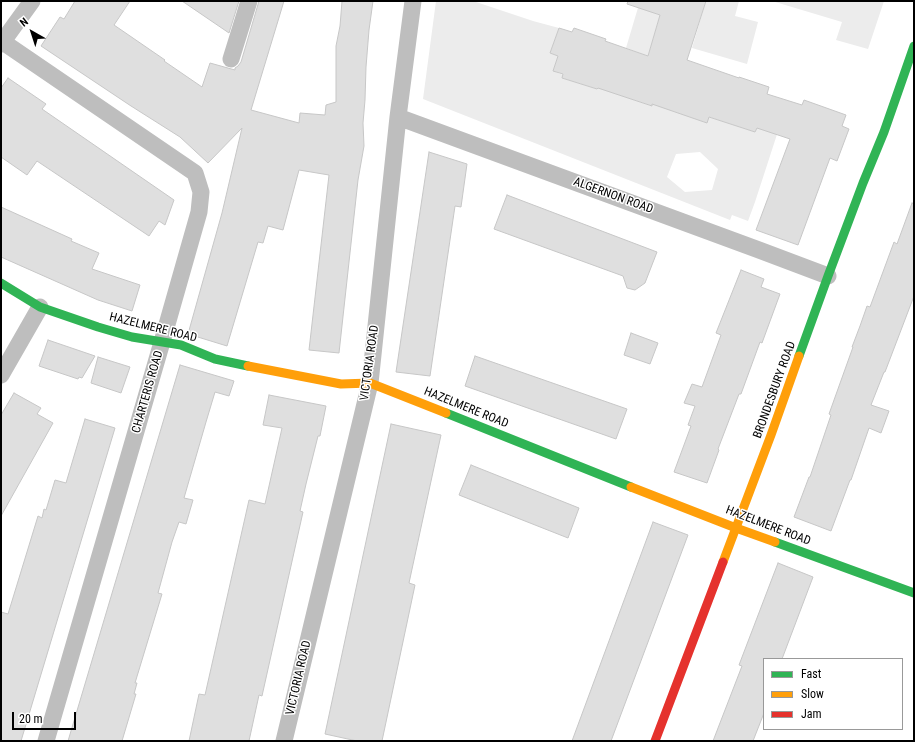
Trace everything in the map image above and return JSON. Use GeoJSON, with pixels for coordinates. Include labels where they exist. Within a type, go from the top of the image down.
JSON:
{"type":"FeatureCollection","features":[{"type":"Feature","properties":{"kind":"street"},"geometry":{"type":"LineString","coordinates":[[2,43],[32,1]]}},
{"type":"Feature","properties":{"kind":"street"},"geometry":{"type":"LineString","coordinates":[[231,59],[249,1]]}},
{"type":"Feature","properties":{"kind":"street","name":"VICTORIA ROAD"},"geometry":{"type":"LineString","coordinates":[[284,741],[370,383],[398,117],[413,1]]}},
{"type":"Feature","properties":{"kind":"street","name":"CHARTERIS ROAD"},"geometry":{"type":"LineString","coordinates":[[2,43],[195,173],[201,192],[199,212],[46,741]]}},
{"type":"Feature","properties":{"kind":"street","name":"BRONDESBURY ROAD"},"geometry":{"type":"LineString","coordinates":[[655,741],[771,436],[828,276],[884,132],[914,46]]}},
{"type":"Feature","properties":{"kind":"street","name":"ALGERNON ROAD"},"geometry":{"type":"LineString","coordinates":[[398,117],[828,276]]}},
{"type":"Feature","properties":{"kind":"street","name":"HAZELMERE ROAD"},"geometry":{"type":"LineString","coordinates":[[1,283],[40,307],[132,337],[180,345],[216,359],[341,384],[370,383],[736,528],[914,593]]}},
{"type":"Feature","properties":{"kind":"street"},"geometry":{"type":"LineString","coordinates":[[1,375],[40,307]]}},
{"type":"Feature","properties":{"kind":"shaded area"},"geometry":{"type":"Polygon","coordinates":[[[436,1],[473,1],[559,28],[550,53],[558,56],[553,71],[563,75],[562,78],[597,89],[599,84],[617,94],[651,106],[653,100],[671,110],[707,123],[709,117],[755,132],[757,128],[783,116],[748,221],[732,215],[730,220],[423,99],[436,1]],[[700,152],[676,154],[667,177],[685,192],[712,190],[718,169],[700,152]]]}},
{"type":"Feature","properties":{"kind":"shaded area"},"geometry":{"type":"Polygon","coordinates":[[[640,1],[656,14],[660,15],[648,56],[626,48],[640,1]]]}},
{"type":"Feature","properties":{"kind":"shaded area"},"geometry":{"type":"Polygon","coordinates":[[[706,1],[739,1],[735,16],[758,22],[747,64],[692,48],[706,1]]]}},
{"type":"Feature","properties":{"kind":"shaded area"},"geometry":{"type":"Polygon","coordinates":[[[772,1],[884,1],[868,49],[836,40],[842,22],[772,1]]]}},
{"type":"Feature","properties":{"kind":"building"},"geometry":{"type":"Polygon","coordinates":[[[75,1],[130,1],[114,25],[202,87],[210,63],[235,70],[241,62],[259,1],[284,1],[251,110],[299,123],[300,113],[325,115],[326,105],[336,102],[336,46],[340,26],[342,1],[373,1],[366,67],[363,123],[364,146],[358,180],[339,353],[309,350],[329,175],[299,170],[283,230],[268,226],[263,243],[258,242],[227,346],[188,334],[222,213],[242,128],[208,163],[180,137],[41,46],[60,17],[64,19],[75,1]]]}},
{"type":"Feature","properties":{"kind":"building"},"geometry":{"type":"Polygon","coordinates":[[[182,1],[239,1],[229,33],[182,1]]]}},
{"type":"Feature","properties":{"kind":"building"},"geometry":{"type":"Polygon","coordinates":[[[628,1],[706,1],[687,60],[769,87],[767,94],[802,105],[804,100],[846,115],[842,126],[849,129],[837,161],[830,158],[798,245],[756,230],[790,139],[757,128],[755,132],[709,117],[707,123],[652,104],[652,106],[562,78],[563,74],[553,71],[558,56],[550,53],[559,28],[572,32],[574,28],[648,56],[660,15],[627,4],[628,1]]]}},
{"type":"Feature","properties":{"kind":"building"},"geometry":{"type":"Polygon","coordinates":[[[8,78],[46,104],[42,109],[174,200],[165,225],[159,221],[149,236],[37,161],[27,175],[1,157],[1,88],[8,78]]]}},
{"type":"Feature","properties":{"kind":"building"},"geometry":{"type":"Polygon","coordinates":[[[429,152],[467,164],[461,207],[455,206],[430,376],[396,372],[429,152]]]}},
{"type":"Feature","properties":{"kind":"building"},"geometry":{"type":"Polygon","coordinates":[[[507,195],[657,252],[645,283],[635,290],[627,288],[623,276],[494,229],[507,195]]]}},
{"type":"Feature","properties":{"kind":"building"},"geometry":{"type":"Polygon","coordinates":[[[912,203],[914,204],[914,296],[871,405],[889,411],[881,433],[869,428],[831,531],[794,517],[810,477],[831,415],[829,414],[867,306],[870,307],[894,242],[897,244],[912,203]]]}},
{"type":"Feature","properties":{"kind":"building"},"geometry":{"type":"Polygon","coordinates":[[[1,207],[72,239],[71,241],[99,253],[92,269],[140,285],[132,311],[98,300],[1,257],[1,207]]]}},
{"type":"Feature","properties":{"kind":"building"},"geometry":{"type":"Polygon","coordinates":[[[741,270],[764,279],[761,287],[780,294],[762,343],[760,342],[741,394],[739,394],[707,483],[674,472],[691,426],[688,425],[695,406],[684,403],[692,384],[702,387],[721,335],[716,333],[741,270]]]}},
{"type":"Feature","properties":{"kind":"building"},"geometry":{"type":"Polygon","coordinates":[[[631,333],[658,343],[650,364],[624,355],[631,333]]]}},
{"type":"Feature","properties":{"kind":"building"},"geometry":{"type":"Polygon","coordinates":[[[48,340],[95,356],[82,378],[79,377],[78,379],[39,366],[48,340]]]}},
{"type":"Feature","properties":{"kind":"building"},"geometry":{"type":"Polygon","coordinates":[[[475,356],[627,409],[616,439],[465,386],[475,356]]]}},
{"type":"Feature","properties":{"kind":"building"},"geometry":{"type":"Polygon","coordinates":[[[98,357],[130,367],[121,393],[91,383],[98,357]]]}},
{"type":"Feature","properties":{"kind":"building"},"geometry":{"type":"Polygon","coordinates":[[[180,365],[234,381],[229,396],[215,392],[184,498],[193,500],[186,524],[179,522],[172,542],[158,593],[162,594],[135,683],[137,683],[134,694],[136,694],[122,741],[68,741],[180,365]]]}},
{"type":"Feature","properties":{"kind":"building"},"geometry":{"type":"Polygon","coordinates":[[[14,393],[41,408],[37,414],[53,423],[1,516],[1,415],[14,393]]]}},
{"type":"Feature","properties":{"kind":"building"},"geometry":{"type":"Polygon","coordinates":[[[269,395],[326,406],[320,436],[318,436],[300,511],[303,512],[262,696],[259,695],[249,741],[189,741],[199,694],[205,695],[249,500],[265,504],[282,428],[263,425],[269,395]]]}},
{"type":"Feature","properties":{"kind":"building"},"geometry":{"type":"Polygon","coordinates":[[[85,419],[115,428],[21,741],[1,741],[1,612],[8,614],[38,516],[42,518],[44,509],[46,510],[55,480],[66,483],[85,419]]]}},
{"type":"Feature","properties":{"kind":"building"},"geometry":{"type":"Polygon","coordinates":[[[391,424],[441,435],[409,583],[415,585],[382,741],[357,741],[325,734],[391,424]]]}},
{"type":"Feature","properties":{"kind":"building"},"geometry":{"type":"Polygon","coordinates":[[[471,465],[579,508],[568,538],[459,495],[471,465]]]}},
{"type":"Feature","properties":{"kind":"building"},"geometry":{"type":"Polygon","coordinates":[[[653,522],[688,535],[611,741],[572,741],[653,522]]]}},
{"type":"Feature","properties":{"kind":"building"},"geometry":{"type":"Polygon","coordinates":[[[778,563],[813,577],[782,658],[763,658],[763,716],[753,741],[713,741],[742,666],[739,665],[778,563]]]}},
{"type":"Feature","properties":{"kind":"traffic: fast"},"geometry":{"type":"LineString","coordinates":[[799,356],[863,183],[884,132],[914,46]]}},
{"type":"Feature","properties":{"kind":"traffic: fast"},"geometry":{"type":"LineString","coordinates":[[1,283],[40,307],[98,327],[132,337],[181,345],[215,359],[248,366]]}},
{"type":"Feature","properties":{"kind":"traffic: fast"},"geometry":{"type":"LineString","coordinates":[[446,413],[631,487]]}},
{"type":"Feature","properties":{"kind":"traffic: fast"},"geometry":{"type":"LineString","coordinates":[[775,542],[914,593]]}},
{"type":"Feature","properties":{"kind":"traffic: slow"},"geometry":{"type":"LineString","coordinates":[[723,562],[799,356]]}},
{"type":"Feature","properties":{"kind":"traffic: slow"},"geometry":{"type":"LineString","coordinates":[[248,366],[341,384],[370,383],[446,413]]}},
{"type":"Feature","properties":{"kind":"traffic: slow"},"geometry":{"type":"LineString","coordinates":[[631,487],[775,542]]}},
{"type":"Feature","properties":{"kind":"traffic: jam"},"geometry":{"type":"LineString","coordinates":[[655,741],[723,562]]}}]}
